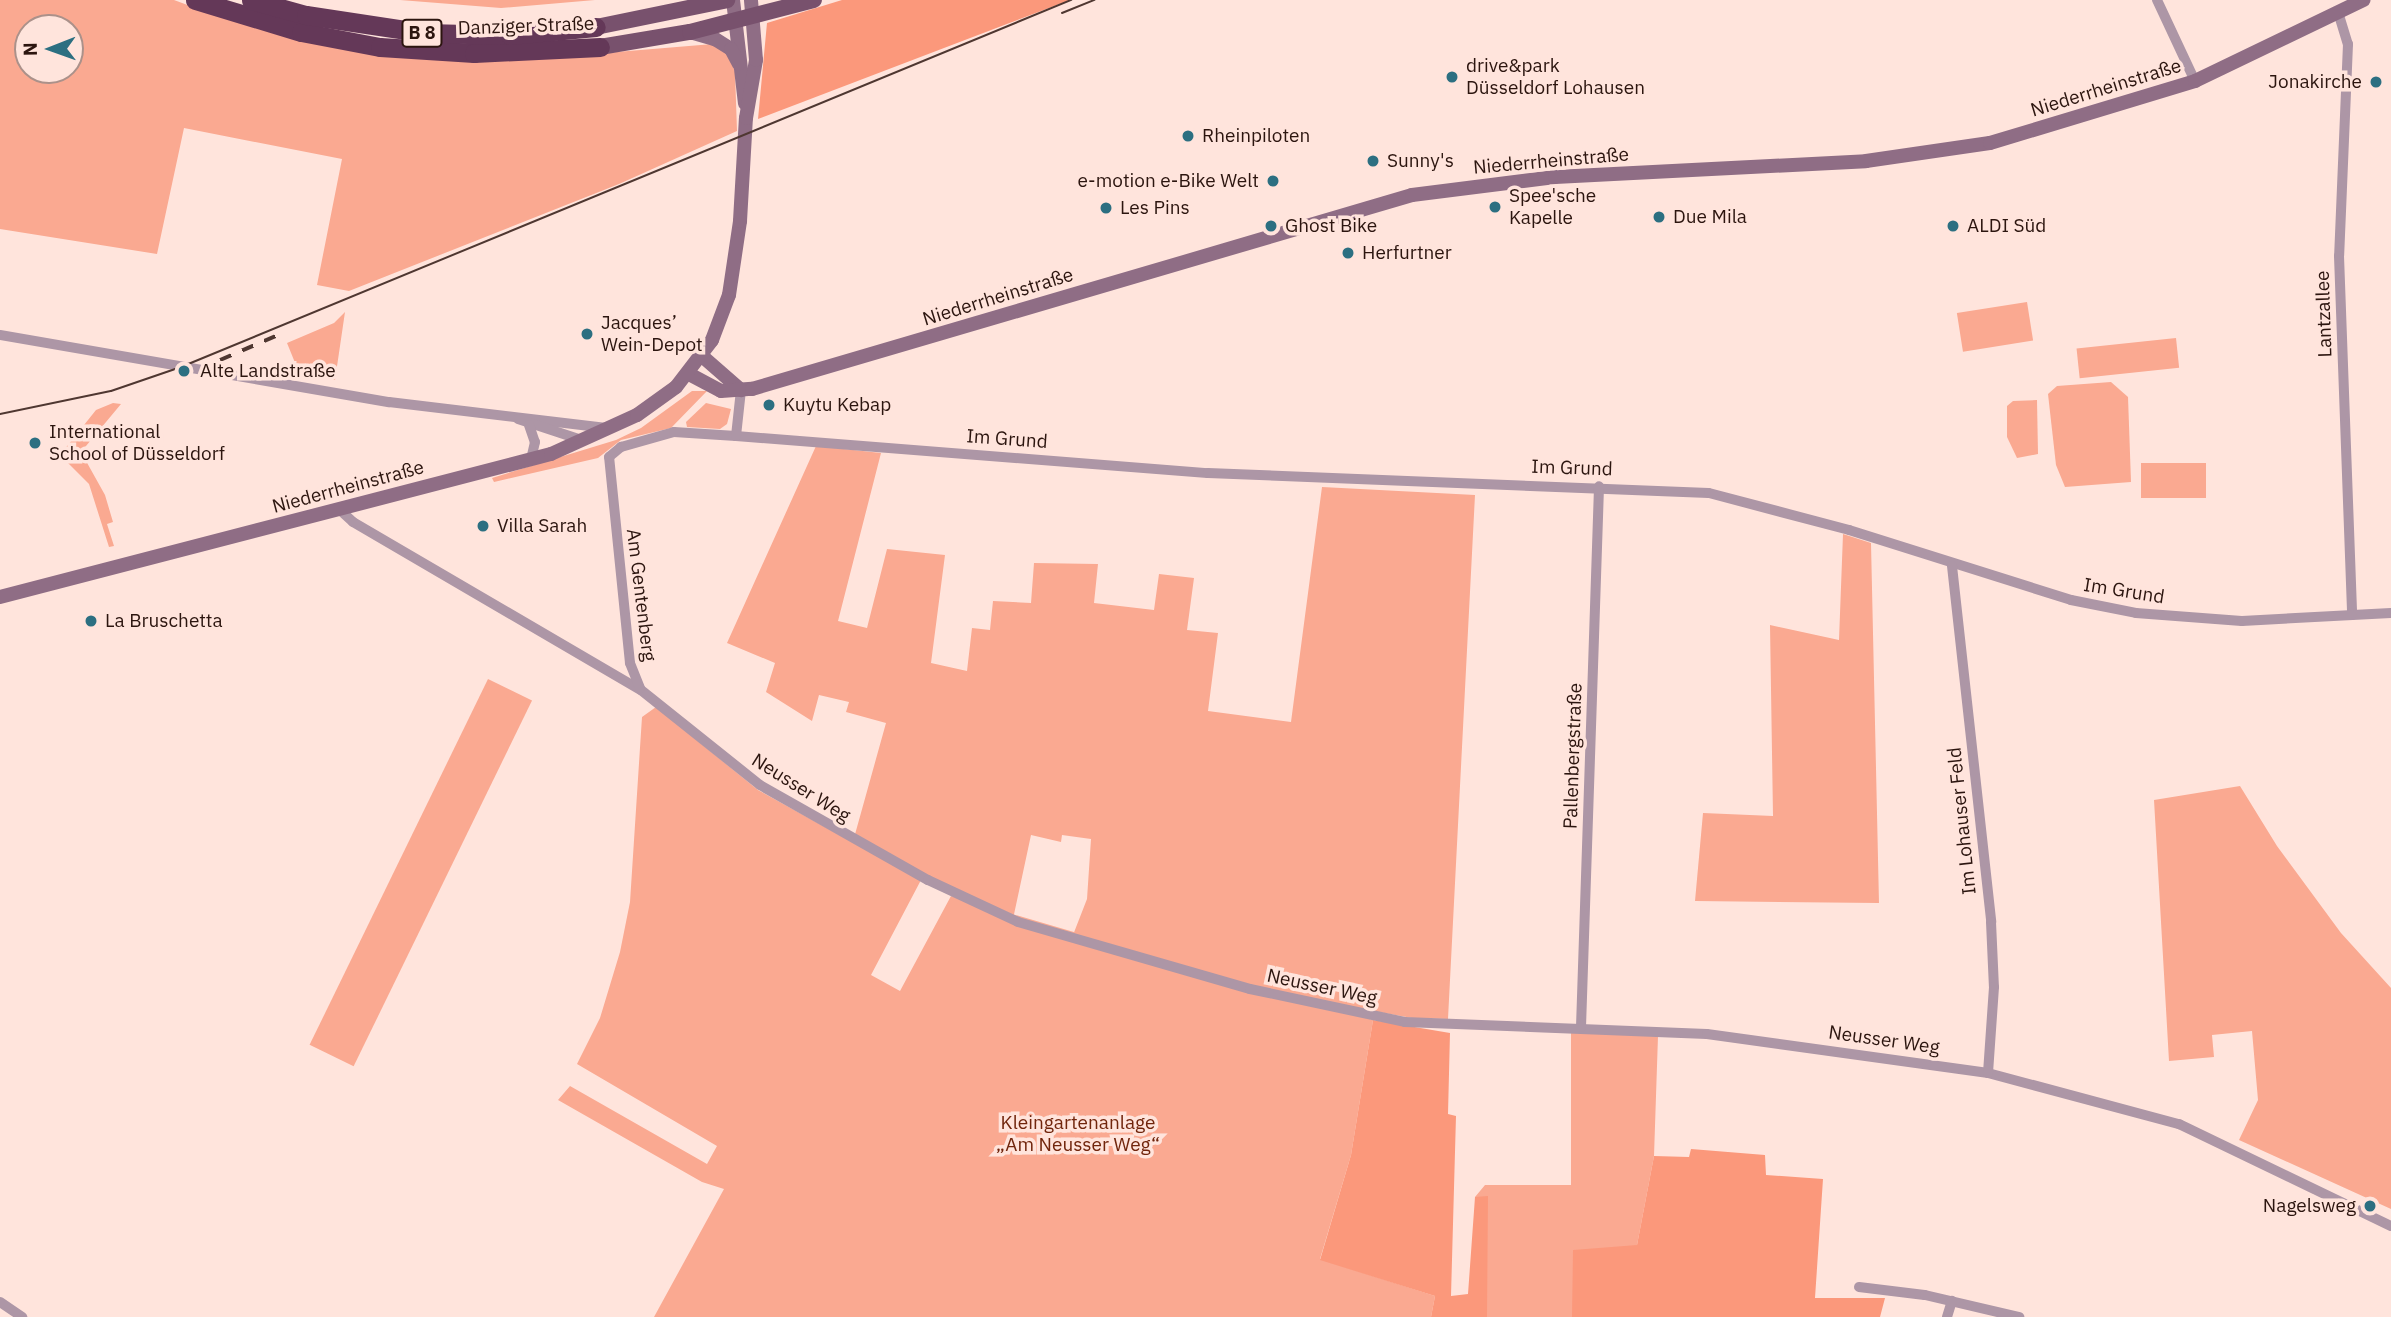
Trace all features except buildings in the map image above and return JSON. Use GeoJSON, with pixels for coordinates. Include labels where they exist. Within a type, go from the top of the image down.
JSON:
{"type":"FeatureCollection","features":[{"type":"Feature","properties":{"kind":"highway","name":"Danziger Straße"},"geometry":{"type":"LineString","coordinates":[[195,0],[301,32],[380,47],[474,53],[600,47]]}},
{"type":"Feature","properties":{"kind":"highway","name":"Danziger Straße"},"geometry":{"type":"LineString","coordinates":[[251,0],[306,15],[425,33],[510,35],[596,27]]}},
{"type":"Feature","properties":{"kind":"main road","name":"Danziger Straße"},"geometry":{"type":"LineString","coordinates":[[596,27],[727,0]]}},
{"type":"Feature","properties":{"kind":"main road","name":"Danziger Straße"},"geometry":{"type":"LineString","coordinates":[[600,47],[690,32],[814,0]]}},
{"type":"Feature","properties":{"kind":"street"},"geometry":{"type":"LineString","coordinates":[[733,0],[746,118]]}},
{"type":"Feature","properties":{"kind":"street"},"geometry":{"type":"LineString","coordinates":[[736,436],[741,390],[702,356],[720,325],[729,295],[740,221],[746,118],[756,60],[751,0]]}},
{"type":"Feature","properties":{"kind":"street"},"geometry":{"type":"LineString","coordinates":[[2157,0],[2194,81]]}},
{"type":"Feature","properties":{"kind":"street","name":"Niederrheinstraße"},"geometry":{"type":"LineString","coordinates":[[689,374],[722,391],[741,390],[1412,195],[1555,177],[1934,154],[2033,131],[2194,81],[2363,0]]}},
{"type":"Feature","properties":{"kind":"street","name":"Lantzallee"},"geometry":{"type":"LineString","coordinates":[[2338,12],[2348,44],[2339,256],[2352,615]]}},
{"type":"Feature","properties":{"kind":"street"},"geometry":{"type":"LineString","coordinates":[[690,32],[731,49],[741,69]]}},
{"type":"Feature","properties":{"kind":"street"},"geometry":{"type":"LineString","coordinates":[[0,335],[389,402],[611,428]]}},
{"type":"Feature","properties":{"kind":"street","name":"Niederrheinstraße"},"geometry":{"type":"LineString","coordinates":[[0,597],[531,459],[611,428],[652,405],[689,374],[702,356]]}},
{"type":"Feature","properties":{"kind":"street"},"geometry":{"type":"LineString","coordinates":[[513,416],[529,425],[582,440]]}},
{"type":"Feature","properties":{"kind":"street"},"geometry":{"type":"LineString","coordinates":[[529,425],[535,442],[531,459]]}},
{"type":"Feature","properties":{"kind":"street","name":"Am Gentenberg"},"geometry":{"type":"LineString","coordinates":[[641,690],[630,663],[608,461],[621,447],[674,432],[736,436]]}},
{"type":"Feature","properties":{"kind":"street","name":"Im Grund"},"geometry":{"type":"LineString","coordinates":[[736,436],[1208,472],[1599,486],[1709,493],[1849,530],[1952,566],[2071,600],[2136,613],[2242,621],[2391,612]]}},
{"type":"Feature","properties":{"kind":"street","name":"Pallenbergstraße"},"geometry":{"type":"LineString","coordinates":[[1581,1027],[1599,486]]}},
{"type":"Feature","properties":{"kind":"street","name":"Neusser Weg"},"geometry":{"type":"LineString","coordinates":[[339,509],[353,522],[641,690],[760,785],[928,880],[1018,922],[1250,989],[1405,1022],[1707,1034],[1988,1073],[2179,1124],[2391,1226]]}},
{"type":"Feature","properties":{"kind":"street","name":"Im Lohauser Feld"},"geometry":{"type":"LineString","coordinates":[[1952,566],[1991,922],[1994,988],[1988,1073]]}},
{"type":"Feature","properties":{"kind":"street"},"geometry":{"type":"LineString","coordinates":[[1859,1287],[1952,1301],[2019,1317]]}},
{"type":"Feature","properties":{"kind":"street"},"geometry":{"type":"LineString","coordinates":[[1947,1317],[1952,1301]]}},
{"type":"Feature","properties":{"kind":"street"},"geometry":{"type":"LineString","coordinates":[[0,1302],[15,1315]]}},
{"type":"Feature","properties":{"kind":"green space"},"geometry":{"type":"Polygon","coordinates":[[[0,0],[174,0],[201,10],[507,61],[713,44],[729,54],[735,72],[737,131],[619,184],[349,291],[317,285],[342,159],[184,128],[157,254],[0,229],[0,0]]]}},
{"type":"Feature","properties":{"kind":"green space"},"geometry":{"type":"Polygon","coordinates":[[[400,0],[595,0],[501,8],[400,0]]]}},
{"type":"Feature","properties":{"kind":"green space"},"geometry":{"type":"Polygon","coordinates":[[[2027,302],[2033,341],[1963,352],[1957,313],[2027,302]]]}},
{"type":"Feature","properties":{"kind":"green space"},"geometry":{"type":"Polygon","coordinates":[[[345,312],[335,380],[300,375],[287,343],[334,323],[345,312]]]}},
{"type":"Feature","properties":{"kind":"green space"},"geometry":{"type":"Polygon","coordinates":[[[2176,338],[2179,368],[2080,378],[2077,348],[2176,338]]]}},
{"type":"Feature","properties":{"kind":"green space"},"geometry":{"type":"Polygon","coordinates":[[[2111,382],[2128,397],[2131,482],[2065,487],[2056,465],[2048,394],[2057,386],[2111,382]]]}},
{"type":"Feature","properties":{"kind":"green space"},"geometry":{"type":"Polygon","coordinates":[[[692,391],[707,391],[671,428],[621,440],[598,458],[494,482],[492,478],[616,440],[641,428],[692,391]]]}},
{"type":"Feature","properties":{"kind":"green space"},"geometry":{"type":"Polygon","coordinates":[[[2037,400],[2038,454],[2017,458],[2007,437],[2007,406],[2013,401],[2037,400]]]}},
{"type":"Feature","properties":{"kind":"green space"},"geometry":{"type":"Polygon","coordinates":[[[113,403],[121,404],[81,452],[105,495],[113,522],[107,524],[114,546],[109,547],[89,484],[60,455],[96,410],[113,403]]]}},
{"type":"Feature","properties":{"kind":"green space"},"geometry":{"type":"Polygon","coordinates":[[[706,403],[731,409],[727,424],[720,429],[687,427],[686,422],[706,403]]]}},
{"type":"Feature","properties":{"kind":"green space"},"geometry":{"type":"Polygon","coordinates":[[[816,446],[881,453],[838,621],[867,628],[887,549],[945,555],[931,663],[967,671],[972,628],[990,630],[993,601],[1031,603],[1034,563],[1098,564],[1094,603],[1154,610],[1159,574],[1194,578],[1187,630],[1218,633],[1208,711],[1291,722],[1322,487],[1475,495],[1448,1019],[1412,1018],[1291,996],[1073,935],[1087,899],[1091,839],[1062,835],[1061,842],[1031,835],[1013,919],[854,838],[886,723],[846,712],[849,702],[819,695],[812,721],[766,692],[775,663],[727,643],[816,446]]]}},
{"type":"Feature","properties":{"kind":"green space"},"geometry":{"type":"Polygon","coordinates":[[[2141,463],[2206,463],[2206,498],[2141,498],[2141,463]]]}},
{"type":"Feature","properties":{"kind":"green space"},"geometry":{"type":"Polygon","coordinates":[[[1843,534],[1871,543],[1879,903],[1695,901],[1703,813],[1773,816],[1770,625],[1839,640],[1843,534]]]}},
{"type":"Feature","properties":{"kind":"green space"},"geometry":{"type":"Polygon","coordinates":[[[488,679],[532,700],[354,1066],[310,1045],[488,679]]]}},
{"type":"Feature","properties":{"kind":"green space","name":"Kleingartenanlage „Am Neusser Weg“"},"geometry":{"type":"Polygon","coordinates":[[[656,707],[758,790],[921,880],[871,975],[900,991],[951,896],[1373,1020],[1351,1155],[1320,1259],[1435,1296],[1431,1317],[654,1317],[724,1189],[702,1182],[558,1100],[570,1086],[707,1164],[717,1146],[577,1064],[600,1018],[620,952],[630,902],[642,717],[656,707]]]}},
{"type":"Feature","properties":{"kind":"green space"},"geometry":{"type":"Polygon","coordinates":[[[2240,786],[2277,846],[2341,933],[2391,988],[2391,1209],[2239,1140],[2258,1100],[2252,1031],[2212,1035],[2214,1057],[2169,1061],[2154,800],[2240,786]]]}},
{"type":"Feature","properties":{"kind":"green space"},"geometry":{"type":"Polygon","coordinates":[[[1571,1032],[1658,1036],[1654,1156],[1637,1245],[1572,1317],[1487,1317],[1475,1197],[1485,1185],[1571,1185],[1571,1032]]]}},
{"type":"Feature","properties":{"kind":"shaded area"},"geometry":{"type":"Polygon","coordinates":[[[842,0],[1070,0],[758,119],[767,23],[842,0]]]}},
{"type":"Feature","properties":{"kind":"shaded area"},"geometry":{"type":"Polygon","coordinates":[[[1373,1020],[1450,1033],[1448,1114],[1456,1116],[1451,1296],[1468,1294],[1475,1197],[1488,1196],[1487,1317],[1431,1317],[1435,1296],[1320,1260],[1351,1155],[1373,1020]]]}},
{"type":"Feature","properties":{"kind":"shaded area"},"geometry":{"type":"Polygon","coordinates":[[[1691,1149],[1765,1155],[1766,1175],[1823,1179],[1815,1298],[1885,1298],[1880,1317],[1572,1317],[1573,1250],[1637,1245],[1654,1156],[1689,1157],[1691,1149]]]}},
{"type":"Feature","properties":{"kind":"tram line"},"geometry":{"type":"LineString","coordinates":[[0,414],[111,391],[181,367],[1071,0]]}},
{"type":"Feature","properties":{"kind":"tram line"},"geometry":{"type":"LineString","coordinates":[[1062,13],[1095,0]]}},
{"type":"Feature","properties":{"kind":"railway"},"geometry":{"type":"LineString","coordinates":[[220,360],[285,332]]}},
{"type":"Feature","properties":{"kind":"place","name":"drive&park Düsseldorf Lohausen"},"geometry":{"type":"Point","coordinates":[1452,77]}},
{"type":"Feature","properties":{"kind":"place","name":"Jonakirche"},"geometry":{"type":"Point","coordinates":[2376,82]}},
{"type":"Feature","properties":{"kind":"place","name":"Rheinpiloten"},"geometry":{"type":"Point","coordinates":[1188,136]}},
{"type":"Feature","properties":{"kind":"place","name":"Sunny's"},"geometry":{"type":"Point","coordinates":[1373,161]}},
{"type":"Feature","properties":{"kind":"place","name":"e-motion e-Bike Welt"},"geometry":{"type":"Point","coordinates":[1273,181]}},
{"type":"Feature","properties":{"kind":"place","name":"Spee'sche Kapelle"},"geometry":{"type":"Point","coordinates":[1495,207]}},
{"type":"Feature","properties":{"kind":"place","name":"Les Pins"},"geometry":{"type":"Point","coordinates":[1106,208]}},
{"type":"Feature","properties":{"kind":"place","name":"Due Mila"},"geometry":{"type":"Point","coordinates":[1659,217]}},
{"type":"Feature","properties":{"kind":"place","name":"Ghost Bike"},"geometry":{"type":"Point","coordinates":[1271,226]}},
{"type":"Feature","properties":{"kind":"place","name":"ALDI Süd"},"geometry":{"type":"Point","coordinates":[1953,226]}},
{"type":"Feature","properties":{"kind":"place","name":"Herfurtner"},"geometry":{"type":"Point","coordinates":[1348,253]}},
{"type":"Feature","properties":{"kind":"place","name":"Jacques’ Wein-Depot"},"geometry":{"type":"Point","coordinates":[587,334]}},
{"type":"Feature","properties":{"kind":"place","name":"Alte Landstraße"},"geometry":{"type":"Point","coordinates":[184,371]}},
{"type":"Feature","properties":{"kind":"place","name":"Kuytu Kebap"},"geometry":{"type":"Point","coordinates":[769,405]}},
{"type":"Feature","properties":{"kind":"place","name":"International School of Düsseldorf"},"geometry":{"type":"Point","coordinates":[35,443]}},
{"type":"Feature","properties":{"kind":"place","name":"Villa Sarah"},"geometry":{"type":"Point","coordinates":[483,526]}},
{"type":"Feature","properties":{"kind":"place","name":"La Bruschetta"},"geometry":{"type":"Point","coordinates":[91,621]}},
{"type":"Feature","properties":{"kind":"place","name":"Nagelsweg"},"geometry":{"type":"Point","coordinates":[2370,1206]}}]}
